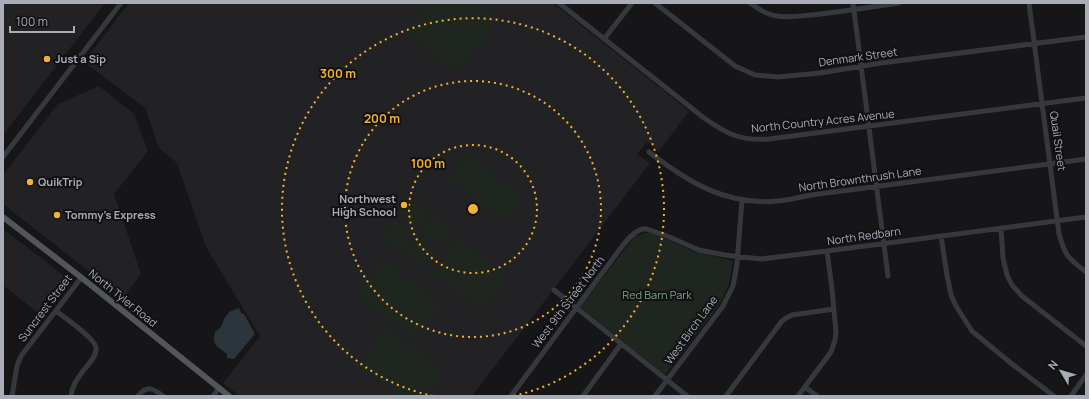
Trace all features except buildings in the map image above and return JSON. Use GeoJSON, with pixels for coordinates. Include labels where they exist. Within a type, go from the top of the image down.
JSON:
{"type":"FeatureCollection","features":[{"type":"Feature","properties":{"kind":"main road","name":"North Tyler Road"},"geometry":{"type":"LineString","coordinates":[[3,217],[229,396]]}},
{"type":"Feature","properties":{"kind":"street"},"geometry":{"type":"LineString","coordinates":[[3,157],[121,3]]}},
{"type":"Feature","properties":{"kind":"street","name":"North Country Acres Avenue"},"geometry":{"type":"LineString","coordinates":[[559,3],[704,118],[726,132],[747,139],[769,139],[1086,98]]}},
{"type":"Feature","properties":{"kind":"street"},"geometry":{"type":"LineString","coordinates":[[604,39],[632,3]]}},
{"type":"Feature","properties":{"kind":"street","name":"Denmark Street"},"geometry":{"type":"LineString","coordinates":[[655,3],[735,66],[755,75],[778,77],[820,73],[862,66],[1086,37]]}},
{"type":"Feature","properties":{"kind":"street"},"geometry":{"type":"LineString","coordinates":[[750,3],[755,7],[778,17],[854,10],[899,3]]}},
{"type":"Feature","properties":{"kind":"street"},"geometry":{"type":"LineString","coordinates":[[853,3],[888,276]]}},
{"type":"Feature","properties":{"kind":"street","name":"Quail Street"},"geometry":{"type":"LineString","coordinates":[[1029,3],[1063,249],[1071,261],[1086,272]]}},
{"type":"Feature","properties":{"kind":"street","name":"North Brownthrush Lane"},"geometry":{"type":"LineString","coordinates":[[649,152],[673,170],[702,187],[730,198],[755,202],[778,201],[876,186],[1086,159]]}},
{"type":"Feature","properties":{"kind":"street","name":"West Birch Lane"},"geometry":{"type":"LineString","coordinates":[[655,396],[723,306],[733,286],[737,264],[742,200]]}},
{"type":"Feature","properties":{"kind":"street","name":"North Redbarn"},"geometry":{"type":"LineString","coordinates":[[649,229],[699,250],[737,257],[761,259],[1086,217]]}},
{"type":"Feature","properties":{"kind":"street"},"geometry":{"type":"LineString","coordinates":[[1001,228],[1003,258],[1012,285],[1022,296],[1086,346]]}},
{"type":"Feature","properties":{"kind":"street","name":"West 9th Street North"},"geometry":{"type":"LineString","coordinates":[[511,396],[630,236],[642,229],[649,229]]}},
{"type":"Feature","properties":{"kind":"street"},"geometry":{"type":"LineString","coordinates":[[942,236],[951,295],[963,318],[972,331],[1054,396]]}},
{"type":"Feature","properties":{"kind":"street"},"geometry":{"type":"LineString","coordinates":[[798,396],[830,352],[836,332],[827,251]]}},
{"type":"Feature","properties":{"kind":"street","name":"Suncrest Street"},"geometry":{"type":"LineString","coordinates":[[12,396],[17,366],[21,356],[81,278]]}},
{"type":"Feature","properties":{"kind":"street"},"geometry":{"type":"LineString","coordinates":[[554,290],[687,396]]}},
{"type":"Feature","properties":{"kind":"street"},"geometry":{"type":"LineString","coordinates":[[726,396],[776,329],[786,318],[792,315],[834,309]]}},
{"type":"Feature","properties":{"kind":"street"},"geometry":{"type":"LineString","coordinates":[[56,311],[86,334],[95,343],[96,347],[96,351],[92,359],[75,382],[71,396]]}},
{"type":"Feature","properties":{"kind":"street"},"geometry":{"type":"LineString","coordinates":[[583,396],[622,344]]}},
{"type":"Feature","properties":{"kind":"street"},"geometry":{"type":"LineString","coordinates":[[1071,396],[1086,375]]}},
{"type":"Feature","properties":{"kind":"street"},"geometry":{"type":"LineString","coordinates":[[805,387],[817,396]]}},
{"type":"Feature","properties":{"kind":"street"},"geometry":{"type":"LineString","coordinates":[[213,396],[219,388]]}},
{"type":"Feature","properties":{"kind":"street"},"geometry":{"type":"LineString","coordinates":[[138,396],[145,390],[152,389],[163,396]]}},
{"type":"Feature","properties":{"kind":"shaded area"},"geometry":{"type":"Polygon","coordinates":[[[3,3],[105,3],[3,135],[3,3]]]}},
{"type":"Feature","properties":{"kind":"shaded area","name":"Northwest High School"},"geometry":{"type":"Polygon","coordinates":[[[129,3],[553,3],[689,111],[659,151],[647,142],[637,154],[650,163],[472,396],[240,396],[223,383],[260,336],[206,247],[177,163],[159,148],[145,108],[84,62],[129,3]]]}},
{"type":"Feature","properties":{"kind":"shaded area"},"geometry":{"type":"Polygon","coordinates":[[[99,86],[134,114],[148,151],[114,194],[141,274],[123,298],[3,204],[3,175],[58,104],[99,86]]]}},
{"type":"Feature","properties":{"kind":"shaded area"},"geometry":{"type":"Polygon","coordinates":[[[3,229],[70,280],[42,316],[3,285],[3,229]]]}},
{"type":"Feature","properties":{"kind":"shaded area"},"geometry":{"type":"Polygon","coordinates":[[[239,308],[254,332],[254,335],[234,359],[227,358],[227,354],[215,343],[215,332],[221,327],[229,312],[239,308]]]}},
{"type":"Feature","properties":{"kind":"green space"},"geometry":{"type":"Polygon","coordinates":[[[427,3],[480,3],[488,10],[492,33],[457,72],[413,38],[409,26],[427,3]]]}},
{"type":"Feature","properties":{"kind":"green space"},"geometry":{"type":"Polygon","coordinates":[[[467,154],[523,197],[504,222],[448,179],[467,154]]]}},
{"type":"Feature","properties":{"kind":"green space"},"geometry":{"type":"Polygon","coordinates":[[[413,199],[429,211],[429,214],[418,229],[415,229],[399,217],[410,200],[413,199]]]}},
{"type":"Feature","properties":{"kind":"green space"},"geometry":{"type":"Polygon","coordinates":[[[432,216],[435,216],[451,230],[437,246],[421,234],[421,231],[432,216]]]}},
{"type":"Feature","properties":{"kind":"green space"},"geometry":{"type":"Polygon","coordinates":[[[394,221],[397,221],[412,232],[413,235],[401,250],[383,239],[383,236],[394,221]]]}},
{"type":"Feature","properties":{"kind":"green space","name":"Red Barn Park"},"geometry":{"type":"Polygon","coordinates":[[[650,232],[693,251],[733,261],[729,284],[721,302],[665,375],[580,307],[635,236],[650,232]]]}},
{"type":"Feature","properties":{"kind":"green space"},"geometry":{"type":"Polygon","coordinates":[[[416,237],[419,237],[434,249],[434,252],[423,267],[420,267],[405,255],[405,252],[416,237]]]}},
{"type":"Feature","properties":{"kind":"green space"},"geometry":{"type":"Polygon","coordinates":[[[459,239],[509,277],[482,312],[432,273],[459,239]]]}},
{"type":"Feature","properties":{"kind":"green space"},"geometry":{"type":"Polygon","coordinates":[[[384,260],[442,304],[415,339],[357,295],[384,260]]]}},
{"type":"Feature","properties":{"kind":"green space"},"geometry":{"type":"Polygon","coordinates":[[[386,327],[445,372],[426,396],[398,396],[357,365],[386,327]]]}},
{"type":"Feature","properties":{"kind":"place","name":"Just a Sip"},"geometry":{"type":"Point","coordinates":[47,59]}},
{"type":"Feature","properties":{"kind":"place","name":"QuikTrip"},"geometry":{"type":"Point","coordinates":[30,182]}},
{"type":"Feature","properties":{"kind":"place","name":"Northwest High School"},"geometry":{"type":"Point","coordinates":[404,205]}},
{"type":"Feature","properties":{"kind":"place","name":"Tommy's Express"},"geometry":{"type":"Point","coordinates":[57,215]}}]}
